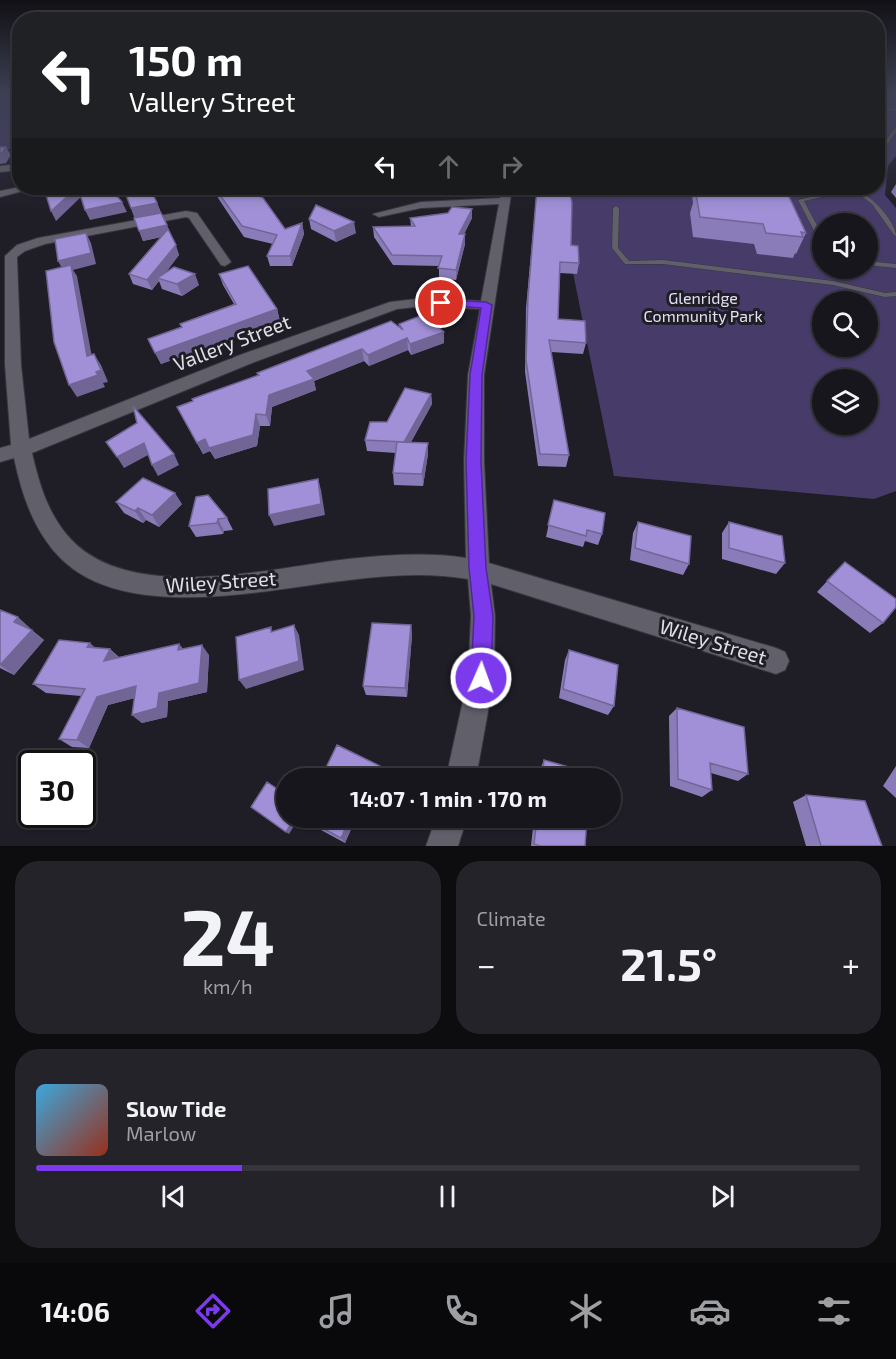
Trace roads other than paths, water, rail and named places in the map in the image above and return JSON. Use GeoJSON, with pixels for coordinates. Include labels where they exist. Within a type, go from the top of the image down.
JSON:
{"type":"FeatureCollection","features":[{"type":"Feature","properties":{"kind":"street"},"geometry":{"type":"LineString","coordinates":[[379,214],[421,205],[497,195]]}},
{"type":"Feature","properties":{"kind":"street"},"geometry":{"type":"LineString","coordinates":[[463,768],[481,678],[483,616],[478,568],[474,461],[476,375],[505,195]]}},
{"type":"Feature","properties":{"kind":"street","name":"Wiley Street"},"geometry":{"type":"LineString","coordinates":[[225,262],[193,215],[186,214],[42,241],[14,252],[11,256],[14,388],[22,449],[40,516],[61,544],[94,569],[133,582],[161,587],[201,587],[345,569],[400,565],[478,568],[777,661]]}},
{"type":"Feature","properties":{"kind":"street","name":"Vallery Street"},"geometry":{"type":"LineString","coordinates":[[0,454],[22,449],[246,359],[395,305],[425,302],[486,305]]}},
{"type":"Feature","properties":{"kind":"street"},"geometry":{"type":"LineString","coordinates":[[442,846],[448,828]]}},
{"type":"Feature","properties":{"kind":"lane"},"geometry":{"type":"LineString","coordinates":[[885,144],[894,131]]}},
{"type":"Feature","properties":{"kind":"lane"},"geometry":{"type":"LineString","coordinates":[[812,222],[801,200],[823,195]]}},
{"type":"Feature","properties":{"kind":"lane"},"geometry":{"type":"LineString","coordinates":[[863,195],[874,203],[896,234]]}},
{"type":"Feature","properties":{"kind":"lane"},"geometry":{"type":"LineString","coordinates":[[616,208],[615,248],[627,263],[663,262],[833,282],[885,295],[896,294]]}},
{"type":"Feature","properties":{"kind":"lane"},"geometry":{"type":"LineString","coordinates":[[878,264],[896,266]]}},
{"type":"Feature","properties":{"kind":"park label","name":"Glenridge Community Park"},"geometry":{"type":"Point","coordinates":[703,307]}}]}
